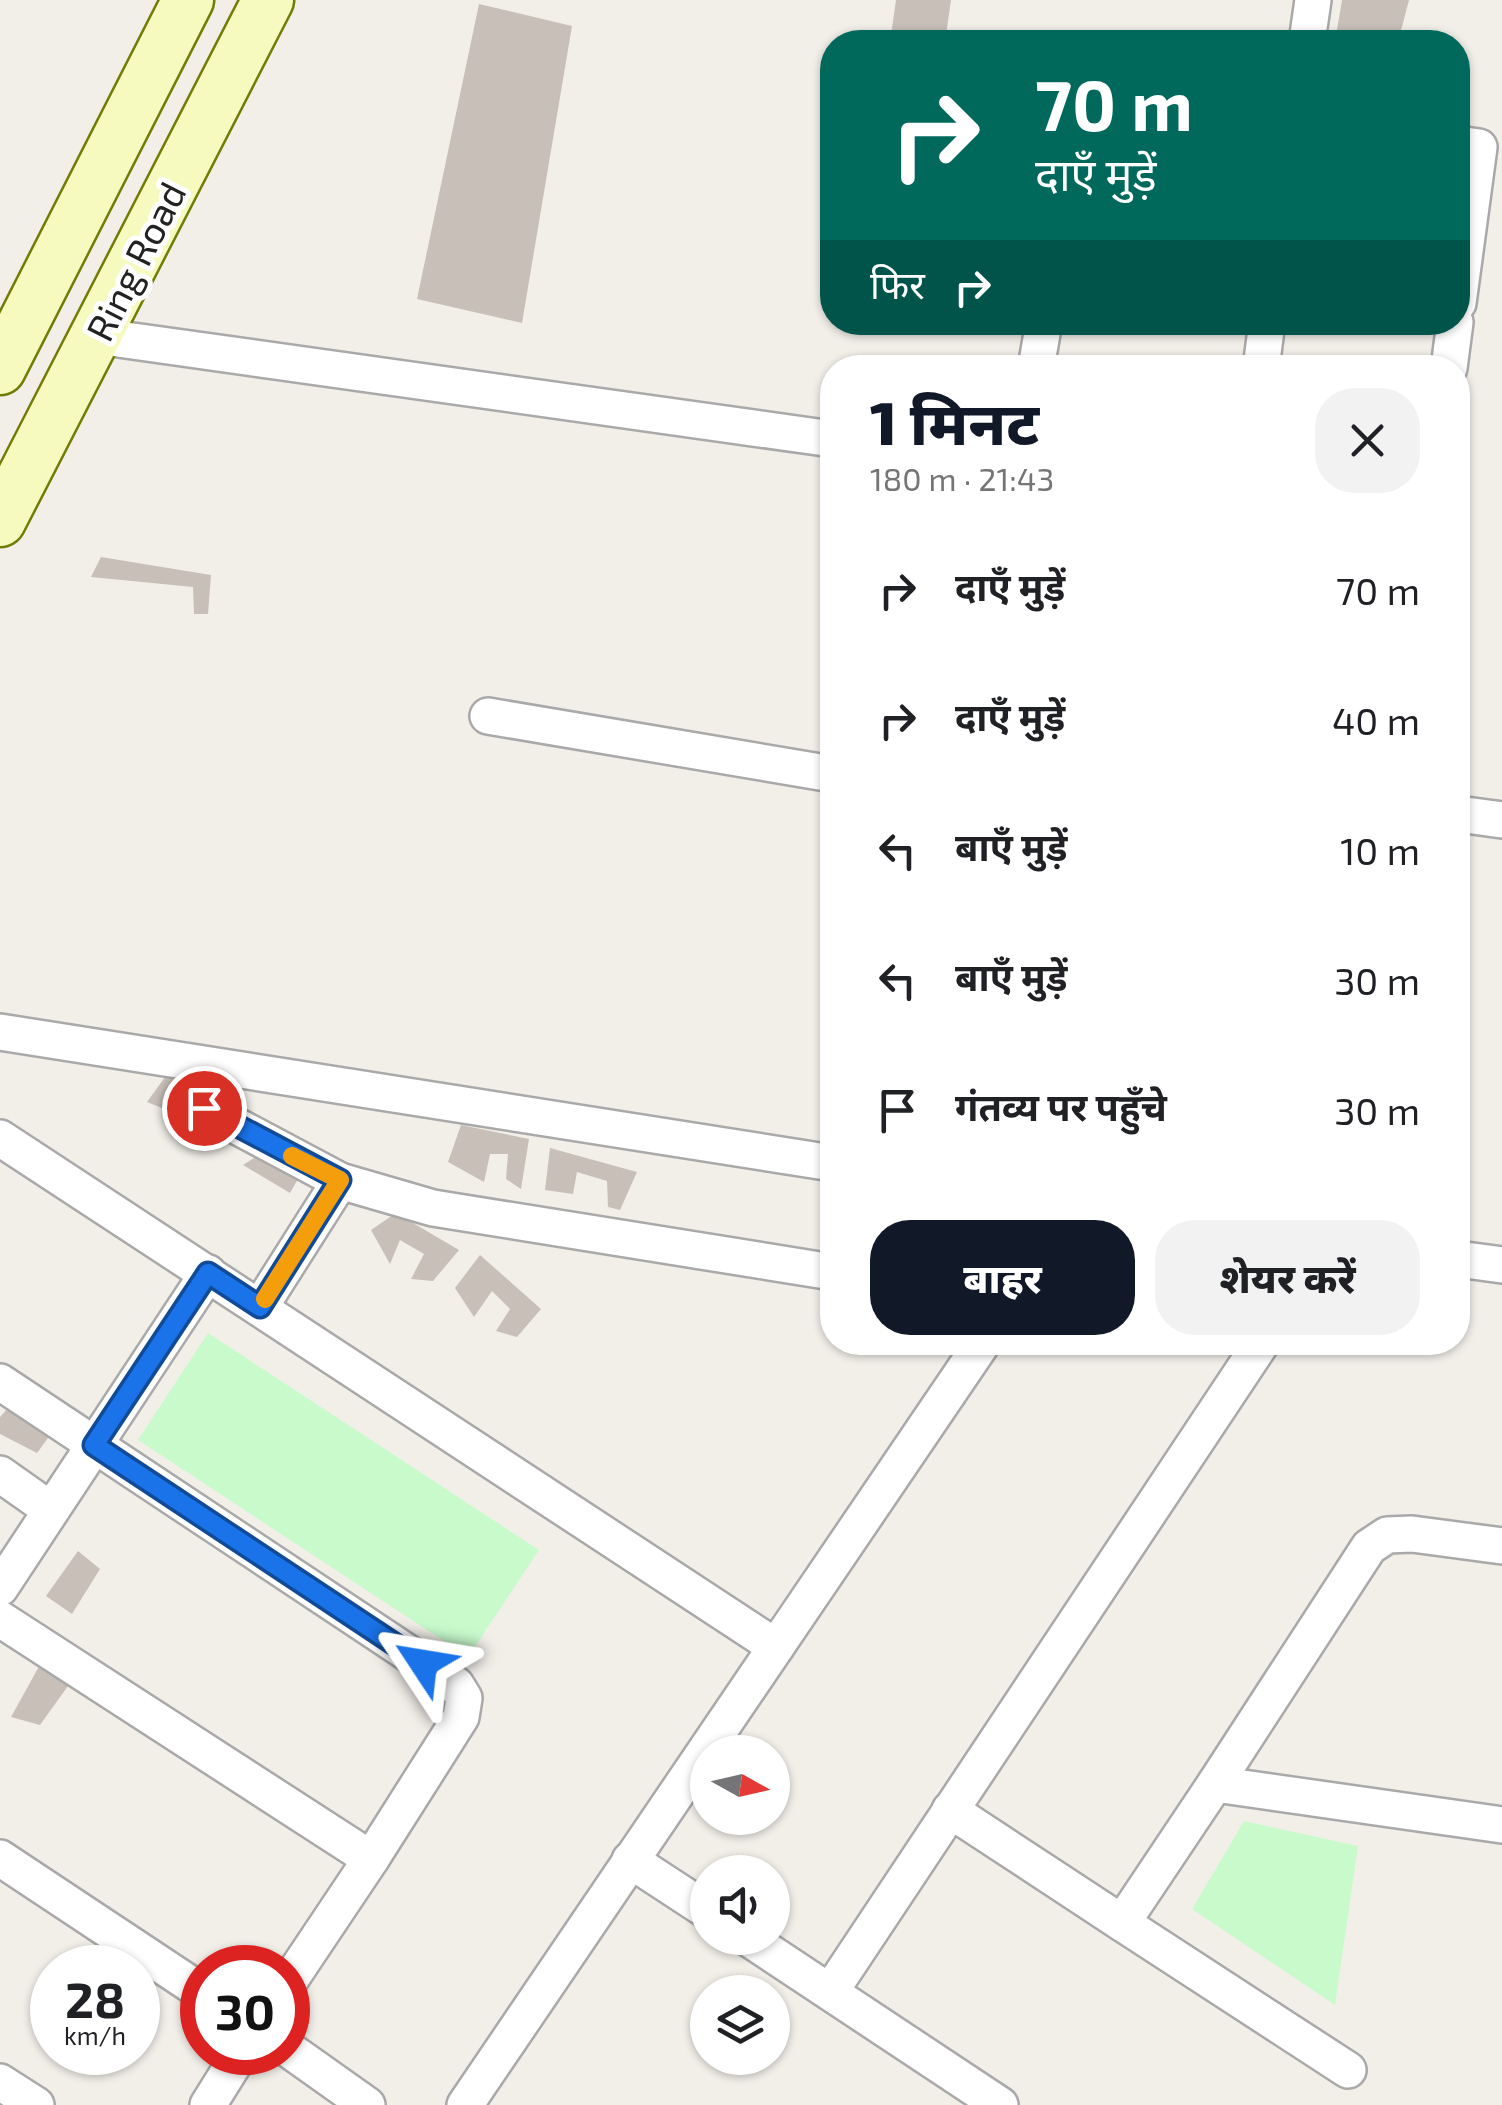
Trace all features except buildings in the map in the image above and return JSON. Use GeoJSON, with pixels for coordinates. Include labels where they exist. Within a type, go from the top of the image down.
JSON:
{"type":"FeatureCollection","features":[{"type":"Feature","properties":{"kind":"street","name":"Ring Road"},"geometry":{"type":"LineString","coordinates":[[0,369],[188,0]]}},
{"type":"Feature","properties":{"kind":"street","name":"Ring Road"},"geometry":{"type":"LineString","coordinates":[[0,521],[268,0]]}},
{"type":"Feature","properties":{"kind":"street"},"geometry":{"type":"LineString","coordinates":[[1308,30],[1313,0]]}},
{"type":"Feature","properties":{"kind":"street"},"geometry":{"type":"LineString","coordinates":[[1470,218],[1480,147]]}},
{"type":"Feature","properties":{"kind":"street"},"geometry":{"type":"LineString","coordinates":[[98,336],[820,438]]}},
{"type":"Feature","properties":{"kind":"street"},"geometry":{"type":"LineString","coordinates":[[488,716],[820,772]]}},
{"type":"Feature","properties":{"kind":"street"},"geometry":{"type":"LineString","coordinates":[[1470,816],[1502,820]]}},
{"type":"Feature","properties":{"kind":"street"},"geometry":{"type":"LineString","coordinates":[[0,1032],[820,1160]]}},
{"type":"Feature","properties":{"kind":"street"},"geometry":{"type":"LineString","coordinates":[[204,1108],[340,1180],[433,1208],[820,1270]]}},
{"type":"Feature","properties":{"kind":"street"},"geometry":{"type":"LineString","coordinates":[[0,1138],[776,1646]]}},
{"type":"Feature","properties":{"kind":"street"},"geometry":{"type":"LineString","coordinates":[[260,1307],[340,1180]]}},
{"type":"Feature","properties":{"kind":"street"},"geometry":{"type":"LineString","coordinates":[[1470,1261],[1502,1265]]}},
{"type":"Feature","properties":{"kind":"street"},"geometry":{"type":"LineString","coordinates":[[0,1588],[208,1273]]}},
{"type":"Feature","properties":{"kind":"street"},"geometry":{"type":"LineString","coordinates":[[464,2105],[975,1355]]}},
{"type":"Feature","properties":{"kind":"street"},"geometry":{"type":"LineString","coordinates":[[830,1992],[1253,1355]]}},
{"type":"Feature","properties":{"kind":"street"},"geometry":{"type":"LineString","coordinates":[[0,1382],[456,1685],[464,1698],[461,1716],[310,1950]]}},
{"type":"Feature","properties":{"kind":"street"},"geometry":{"type":"LineString","coordinates":[[0,1474],[51,1510]]}},
{"type":"Feature","properties":{"kind":"street"},"geometry":{"type":"LineString","coordinates":[[1122,1923],[1369,1548],[1387,1535],[1412,1534],[1502,1546]]}},
{"type":"Feature","properties":{"kind":"street"},"geometry":{"type":"LineString","coordinates":[[0,1619],[371,1860]]}},
{"type":"Feature","properties":{"kind":"street"},"geometry":{"type":"LineString","coordinates":[[1215,1784],[1502,1826]]}},
{"type":"Feature","properties":{"kind":"street"},"geometry":{"type":"LineString","coordinates":[[950,1810],[1348,2070]]}},
{"type":"Feature","properties":{"kind":"street"},"geometry":{"type":"LineString","coordinates":[[0,1858],[180,1977]]}},
{"type":"Feature","properties":{"kind":"street"},"geometry":{"type":"LineString","coordinates":[[630,1860],[690,1899]]}},
{"type":"Feature","properties":{"kind":"street"},"geometry":{"type":"LineString","coordinates":[[774,1955],[1001,2105]]}},
{"type":"Feature","properties":{"kind":"street"},"geometry":{"type":"LineString","coordinates":[[310,2065],[367,2105]]}},
{"type":"Feature","properties":{"kind":"street"},"geometry":{"type":"LineString","coordinates":[[208,2105],[227,2075]]}},
{"type":"Feature","properties":{"kind":"street"},"geometry":{"type":"LineString","coordinates":[[0,2082],[36,2105]]}},
{"type":"Feature","properties":{"kind":"green space"},"geometry":{"type":"Polygon","coordinates":[[[208,1333],[539,1550],[468,1657],[138,1440],[208,1333]]]}},
{"type":"Feature","properties":{"kind":"green space"},"geometry":{"type":"Polygon","coordinates":[[[1244,1821],[1358,1846],[1335,2005],[1192,1909],[1244,1821]]]}},
{"type":"Feature","properties":{"kind":"slow traffic"},"geometry":{"type":"LineString","coordinates":[[265,1299],[340,1180],[292,1156]]}},
{"type":"Feature","properties":{"kind":"route"},"geometry":{"type":"LineString","coordinates":[[204,1108],[340,1180],[260,1307],[208,1273],[94,1445],[423,1663]]}}]}
